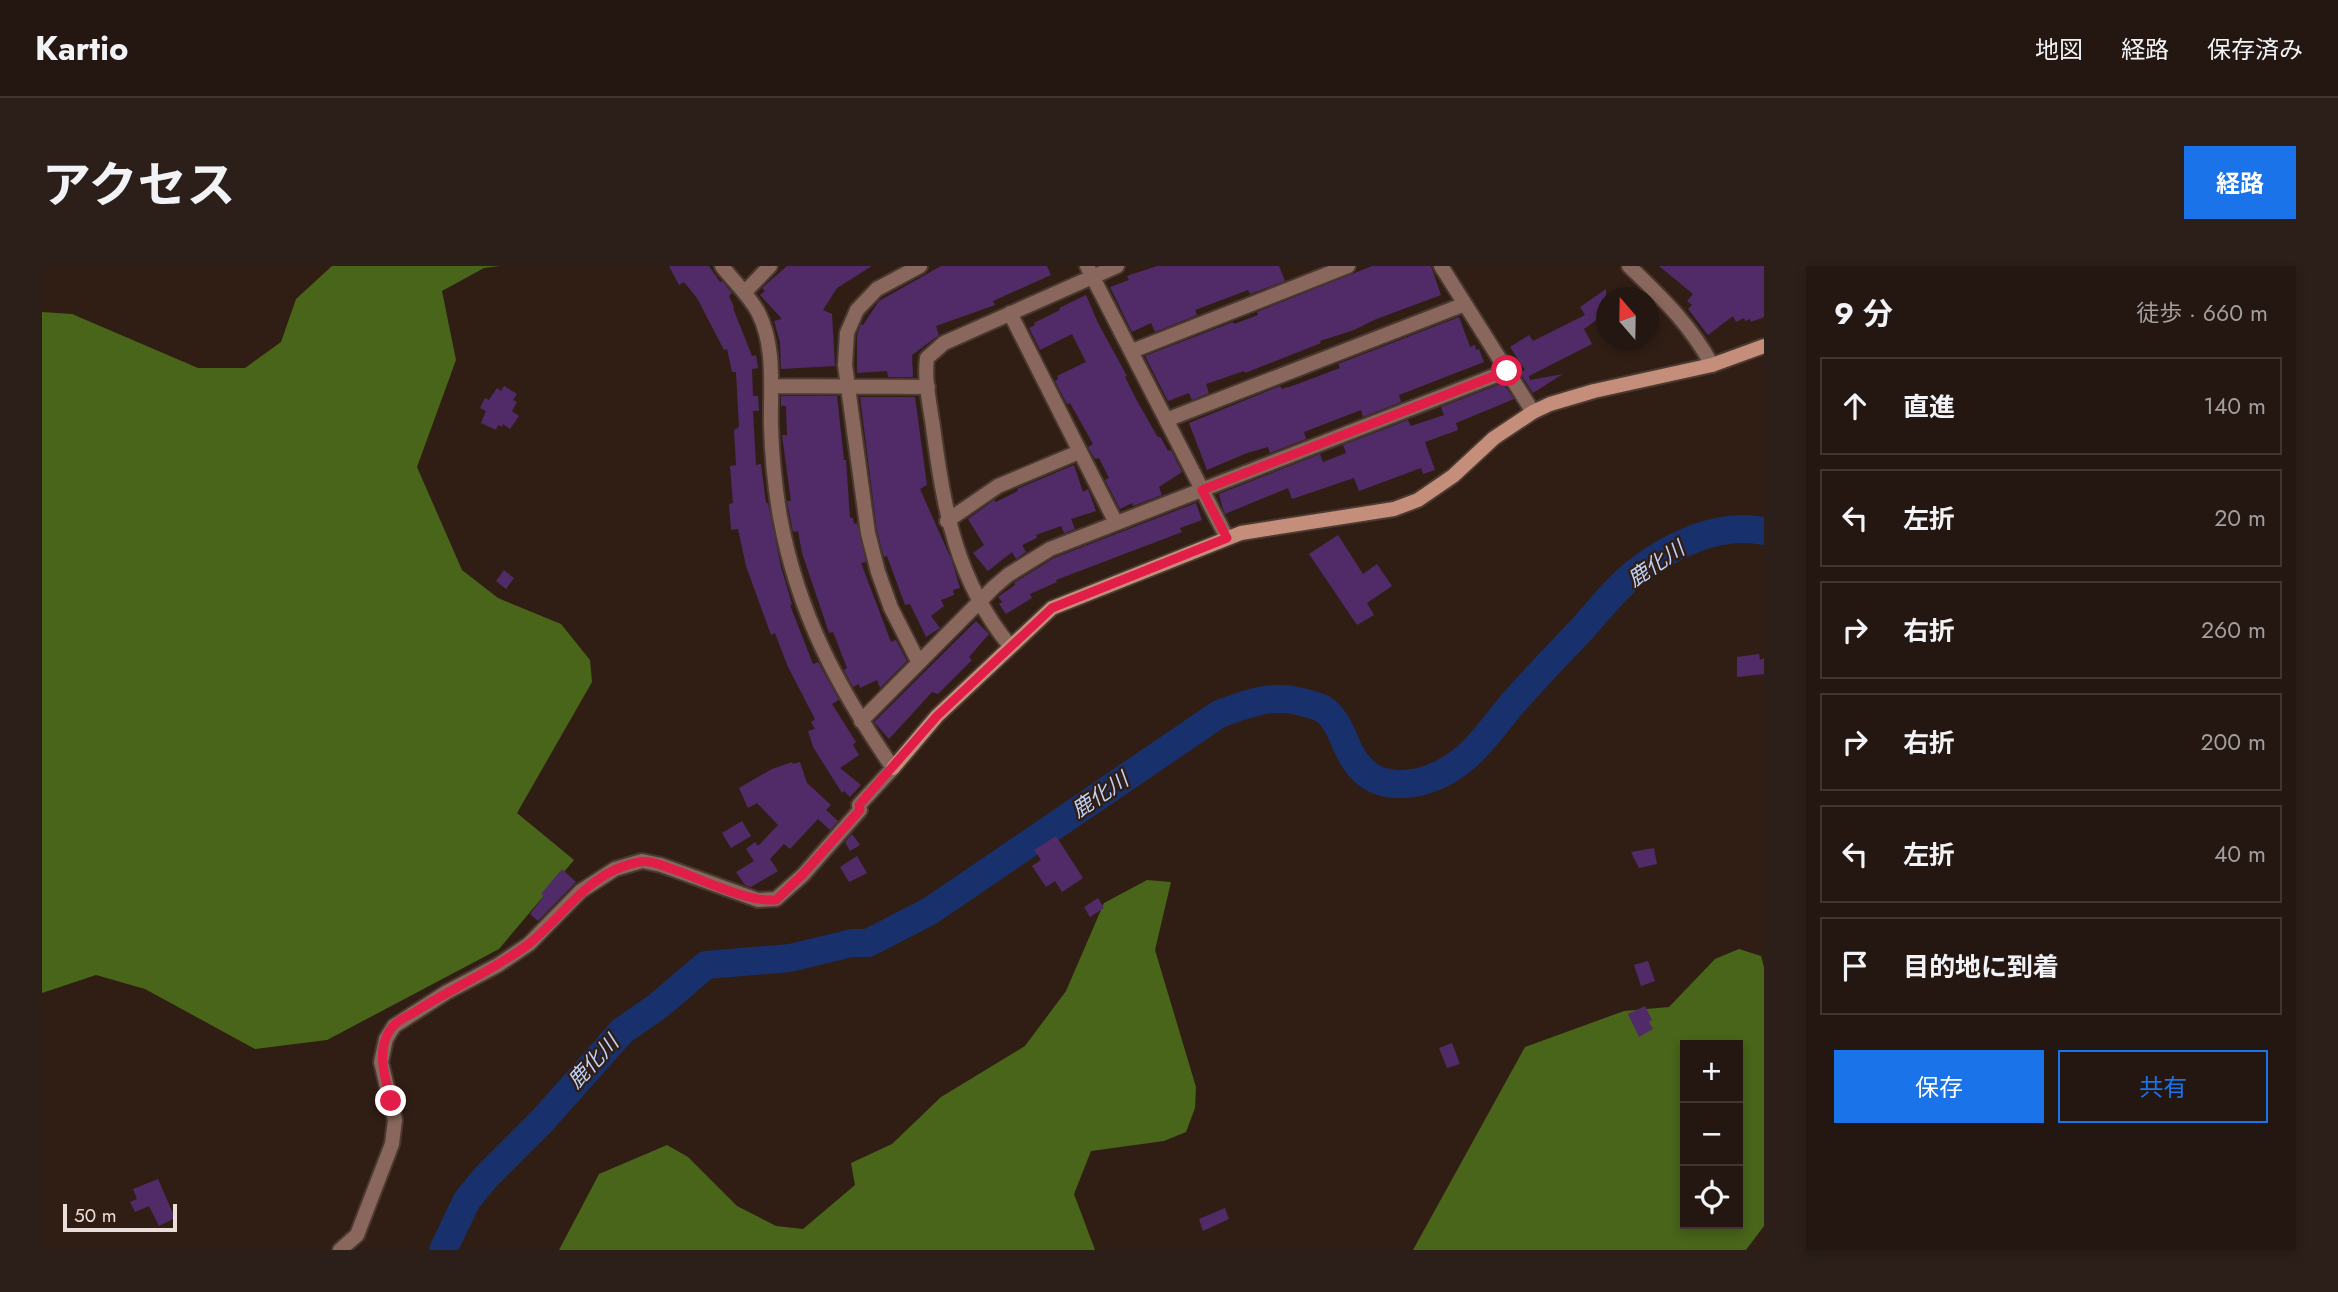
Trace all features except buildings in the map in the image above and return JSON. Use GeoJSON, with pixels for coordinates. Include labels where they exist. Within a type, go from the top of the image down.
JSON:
{"type":"FeatureCollection","features":[{"type":"Feature","properties":{"kind":"street"},"geometry":{"type":"LineString","coordinates":[[722,266],[746,292],[765,331],[770,357],[774,469],[779,515],[799,590],[841,688],[892,768]]}},
{"type":"Feature","properties":{"kind":"street"},"geometry":{"type":"LineString","coordinates":[[746,292],[770,266]]}},
{"type":"Feature","properties":{"kind":"street"},"geometry":{"type":"LineString","coordinates":[[918,661],[891,608],[868,533],[847,387],[845,346],[847,333],[857,310],[877,289],[920,266]]}},
{"type":"Feature","properties":{"kind":"street"},"geometry":{"type":"LineString","coordinates":[[1010,646],[979,601],[961,562],[947,521],[926,363],[930,353],[944,343],[1010,313],[1090,271],[1116,266]]}},
{"type":"Feature","properties":{"kind":"street"},"geometry":{"type":"LineString","coordinates":[[1132,351],[1348,266]]}},
{"type":"Feature","properties":{"kind":"street"},"geometry":{"type":"LineString","coordinates":[[1441,266],[1533,412]]}},
{"type":"Feature","properties":{"kind":"street"},"geometry":{"type":"LineString","coordinates":[[1629,266],[1673,308],[1696,336],[1712,365]]}},
{"type":"Feature","properties":{"kind":"street"},"geometry":{"type":"LineString","coordinates":[[1090,271],[1227,538]]}},
{"type":"Feature","properties":{"kind":"street"},"geometry":{"type":"LineString","coordinates":[[1166,420],[1465,304]]}},
{"type":"Feature","properties":{"kind":"street"},"geometry":{"type":"LineString","coordinates":[[1010,313],[1116,523]]}},
{"type":"Feature","properties":{"kind":"street"},"geometry":{"type":"LineString","coordinates":[[340,1250],[357,1234],[392,1144],[395,1120],[382,1062],[386,1039],[394,1026],[529,944],[581,891],[615,869],[642,861],[661,864],[758,900],[776,900],[860,810],[859,805],[937,716],[1052,608],[1241,533],[1394,509],[1434,492],[1494,438],[1533,412],[1570,397],[1712,365],[1764,346]]}},
{"type":"Feature","properties":{"kind":"street"},"geometry":{"type":"LineString","coordinates":[[861,721],[979,601],[1008,575],[1040,554],[1507,371]]}},
{"type":"Feature","properties":{"kind":"street"},"geometry":{"type":"LineString","coordinates":[[771,386],[928,387]]}},
{"type":"Feature","properties":{"kind":"street"},"geometry":{"type":"LineString","coordinates":[[947,521],[1005,482],[1079,452]]}},
{"type":"Feature","properties":{"kind":"green space"},"geometry":{"type":"Polygon","coordinates":[[[332,266],[500,266],[484,268],[442,291],[456,360],[417,467],[462,570],[498,598],[561,624],[590,660],[592,682],[517,813],[574,860],[499,949],[327,1040],[255,1049],[145,989],[96,975],[42,993],[42,312],[72,314],[198,368],[245,368],[281,342],[296,299],[332,266]]]}},
{"type":"Feature","properties":{"kind":"green space"},"geometry":{"type":"Polygon","coordinates":[[[1147,880],[1171,882],[1155,950],[1196,1087],[1195,1108],[1186,1132],[1164,1141],[1091,1151],[1074,1194],[1095,1250],[559,1250],[599,1174],[667,1145],[688,1157],[737,1206],[776,1226],[803,1229],[855,1185],[851,1163],[892,1144],[941,1097],[1025,1046],[1066,991],[1104,903],[1147,880]]]}},
{"type":"Feature","properties":{"kind":"green space"},"geometry":{"type":"Polygon","coordinates":[[[1739,949],[1761,956],[1764,967],[1764,1226],[1746,1250],[1413,1250],[1525,1047],[1624,1011],[1669,1007],[1715,959],[1739,949]]]}},
{"type":"Feature","properties":{"kind":"waterway","name":"鹿化川"},"geometry":{"type":"LineString","coordinates":[[443,1250],[467,1200],[486,1177],[543,1120],[622,1031],[658,1006],[706,965],[790,958],[852,943],[868,943],[930,911],[1219,714],[1251,703],[1283,699],[1317,706],[1331,716],[1351,755],[1364,772],[1387,783],[1426,780],[1450,769],[1476,747],[1614,592],[1636,572],[1664,553],[1696,538],[1730,530],[1764,531]]}},
{"type":"Feature","properties":{"kind":"route"},"geometry":{"type":"LineString","coordinates":[[391,1101],[382,1062],[386,1039],[394,1026],[529,944],[581,891],[615,869],[642,861],[661,864],[758,900],[776,900],[860,810],[859,805],[937,716],[1041,616],[1067,601],[1227,538],[1202,490],[1507,371]]}}]}
